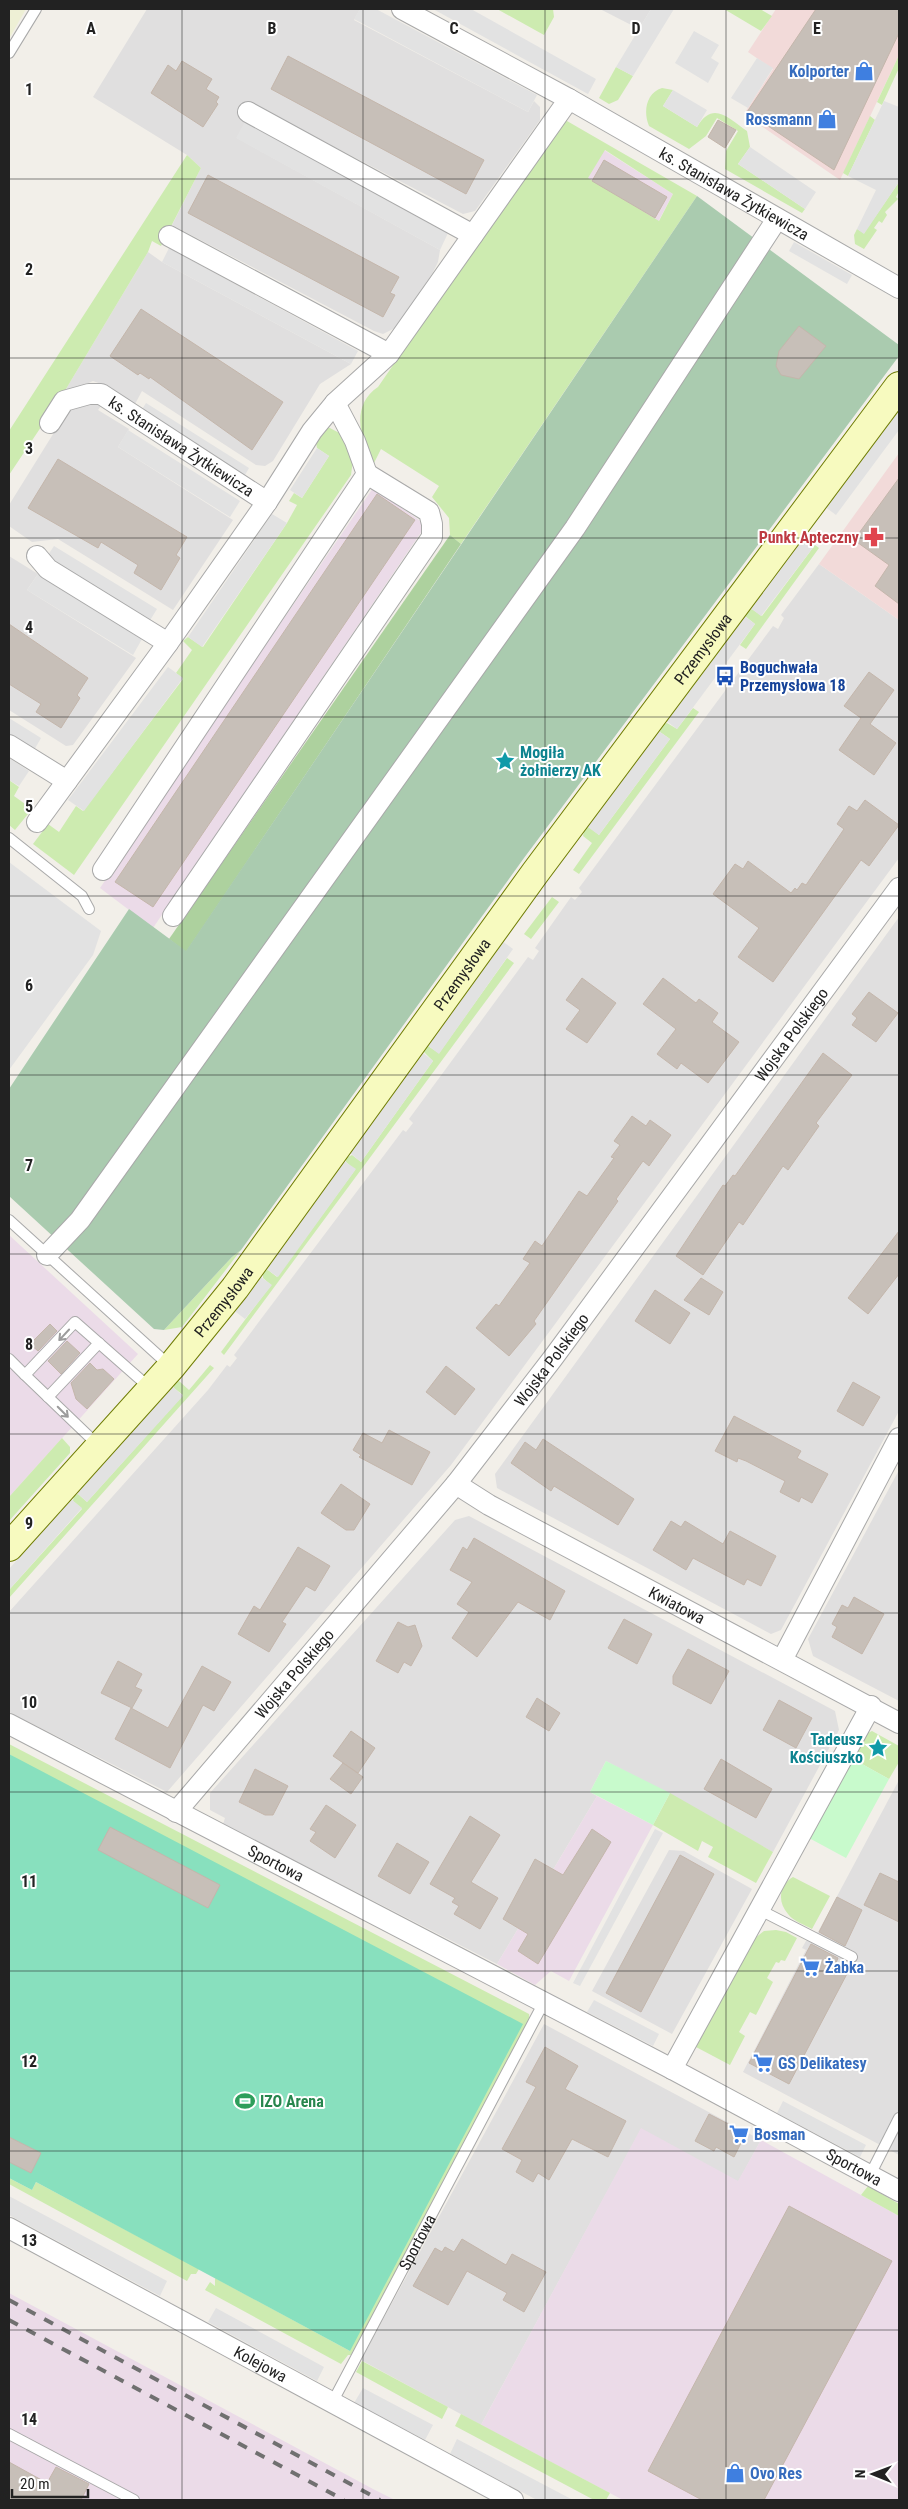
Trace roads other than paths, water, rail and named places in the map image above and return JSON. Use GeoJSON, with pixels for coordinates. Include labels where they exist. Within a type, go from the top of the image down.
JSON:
{"type":"FeatureCollection","features":[{"type":"Feature","properties":{"kind":"street","name":"ks. Stanisława Żytkiewicza"},"geometry":{"type":"LineString","coordinates":[[402,9],[569,99],[899,288]]}},
{"type":"Feature","properties":{"kind":"street","name":"ks. Stanisława Żytkiewicza"},"geometry":{"type":"LineString","coordinates":[[37,822],[168,643],[266,502],[312,431],[335,402],[389,354],[569,99]]}},
{"type":"Feature","properties":{"kind":"street"},"geometry":{"type":"LineString","coordinates":[[248,112],[473,235]]}},
{"type":"Feature","properties":{"kind":"street"},"geometry":{"type":"LineString","coordinates":[[47,1255],[80,1220],[575,528],[777,219]]}},
{"type":"Feature","properties":{"kind":"street"},"geometry":{"type":"LineString","coordinates":[[169,236],[389,354]]}},
{"type":"Feature","properties":{"kind":"street","name":"Przemysłowa"},"geometry":{"type":"LineString","coordinates":[[9,1547],[171,1367],[235,1288],[535,873],[899,386]]}},
{"type":"Feature","properties":{"kind":"street","name":"ks. Stanisława Żytkiewicza"},"geometry":{"type":"LineString","coordinates":[[50,423],[64,401],[89,394],[101,394],[266,502]]}},
{"type":"Feature","properties":{"kind":"street"},"geometry":{"type":"LineString","coordinates":[[174,916],[432,537],[432,524],[429,512],[367,474],[355,441],[335,402]]}},
{"type":"Feature","properties":{"kind":"street"},"geometry":{"type":"LineString","coordinates":[[103,870],[367,474]]}},
{"type":"Feature","properties":{"kind":"street"},"geometry":{"type":"LineString","coordinates":[[38,556],[48,569],[168,643]]}},
{"type":"Feature","properties":{"kind":"street"},"geometry":{"type":"LineString","coordinates":[[9,745],[67,781]]}},
{"type":"Feature","properties":{"kind":"street","name":"Wojska Polskiego"},"geometry":{"type":"LineString","coordinates":[[176,1812],[456,1484],[553,1358],[899,888]]}},
{"type":"Feature","properties":{"kind":"street"},"geometry":{"type":"LineString","coordinates":[[782,1660],[899,1438]]}},
{"type":"Feature","properties":{"kind":"street","name":"Kwiatowa"},"geometry":{"type":"LineString","coordinates":[[456,1484],[489,1505],[871,1706],[899,1723]]}},
{"type":"Feature","properties":{"kind":"street"},"geometry":{"type":"LineString","coordinates":[[672,2069],[871,1706]]}},
{"type":"Feature","properties":{"kind":"street","name":"Sportowa"},"geometry":{"type":"LineString","coordinates":[[9,1724],[672,2069],[899,2191]]}},
{"type":"Feature","properties":{"kind":"street","name":"Kolejowa"},"geometry":{"type":"LineString","coordinates":[[9,2228],[513,2500]]}},
{"type":"Feature","properties":{"kind":"lane"},"geometry":{"type":"LineString","coordinates":[[9,53],[36,9]]}},
{"type":"Feature","properties":{"kind":"lane"},"geometry":{"type":"LineString","coordinates":[[9,838],[82,896],[89,909]]}},
{"type":"Feature","properties":{"kind":"lane"},"geometry":{"type":"LineString","coordinates":[[9,1220],[171,1367]]}},
{"type":"Feature","properties":{"kind":"lane"},"geometry":{"type":"LineString","coordinates":[[25,1375],[76,1322],[151,1389]]}},
{"type":"Feature","properties":{"kind":"lane"},"geometry":{"type":"LineString","coordinates":[[48,1397],[99,1343]]}},
{"type":"Feature","properties":{"kind":"lane"},"geometry":{"type":"LineString","coordinates":[[9,1360],[100,1446]]}},
{"type":"Feature","properties":{"kind":"lane"},"geometry":{"type":"LineString","coordinates":[[760,1910],[852,1957]]}},
{"type":"Feature","properties":{"kind":"lane","name":"Sportowa"},"geometry":{"type":"LineString","coordinates":[[332,2403],[544,2002]]}},
{"type":"Feature","properties":{"kind":"lane"},"geometry":{"type":"LineString","coordinates":[[870,2175],[899,2118]]}},
{"type":"Feature","properties":{"kind":"lane"},"geometry":{"type":"LineString","coordinates":[[9,2434],[134,2500]]}},
{"type":"Feature","properties":{"kind":"railway"},"geometry":{"type":"LineString","coordinates":[[9,2300],[380,2500]]}},
{"type":"Feature","properties":{"kind":"railway"},"geometry":{"type":"LineString","coordinates":[[9,2320],[344,2500]]}},
{"type":"Feature","properties":{"kind":"place","name":"Kolporter"},"geometry":{"type":"Point","coordinates":[864,71]}},
{"type":"Feature","properties":{"kind":"place","name":"Rossmann"},"geometry":{"type":"Point","coordinates":[827,119]}},
{"type":"Feature","properties":{"kind":"place","name":"Punkt Apteczny"},"geometry":{"type":"Point","coordinates":[874,537]}},
{"type":"Feature","properties":{"kind":"place","name":"Boguchwała Przemysłowa 18"},"geometry":{"type":"Point","coordinates":[725,676]}},
{"type":"Feature","properties":{"kind":"place","name":"Mogiła żołnierzy AK"},"geometry":{"type":"Point","coordinates":[505,761]}},
{"type":"Feature","properties":{"kind":"place","name":"Tadeusz Kościuszko"},"geometry":{"type":"Point","coordinates":[878,1748]}},
{"type":"Feature","properties":{"kind":"place","name":"Żabka"},"geometry":{"type":"Point","coordinates":[810,1967]}},
{"type":"Feature","properties":{"kind":"place","name":"GS Delikatesy"},"geometry":{"type":"Point","coordinates":[763,2063]}},
{"type":"Feature","properties":{"kind":"place","name":"IZO Arena"},"geometry":{"type":"Point","coordinates":[245,2101]}},
{"type":"Feature","properties":{"kind":"place","name":"Bosman"},"geometry":{"type":"Point","coordinates":[739,2134]}},
{"type":"Feature","properties":{"kind":"place","name":"Ovo Res"},"geometry":{"type":"Point","coordinates":[735,2473]}}]}
